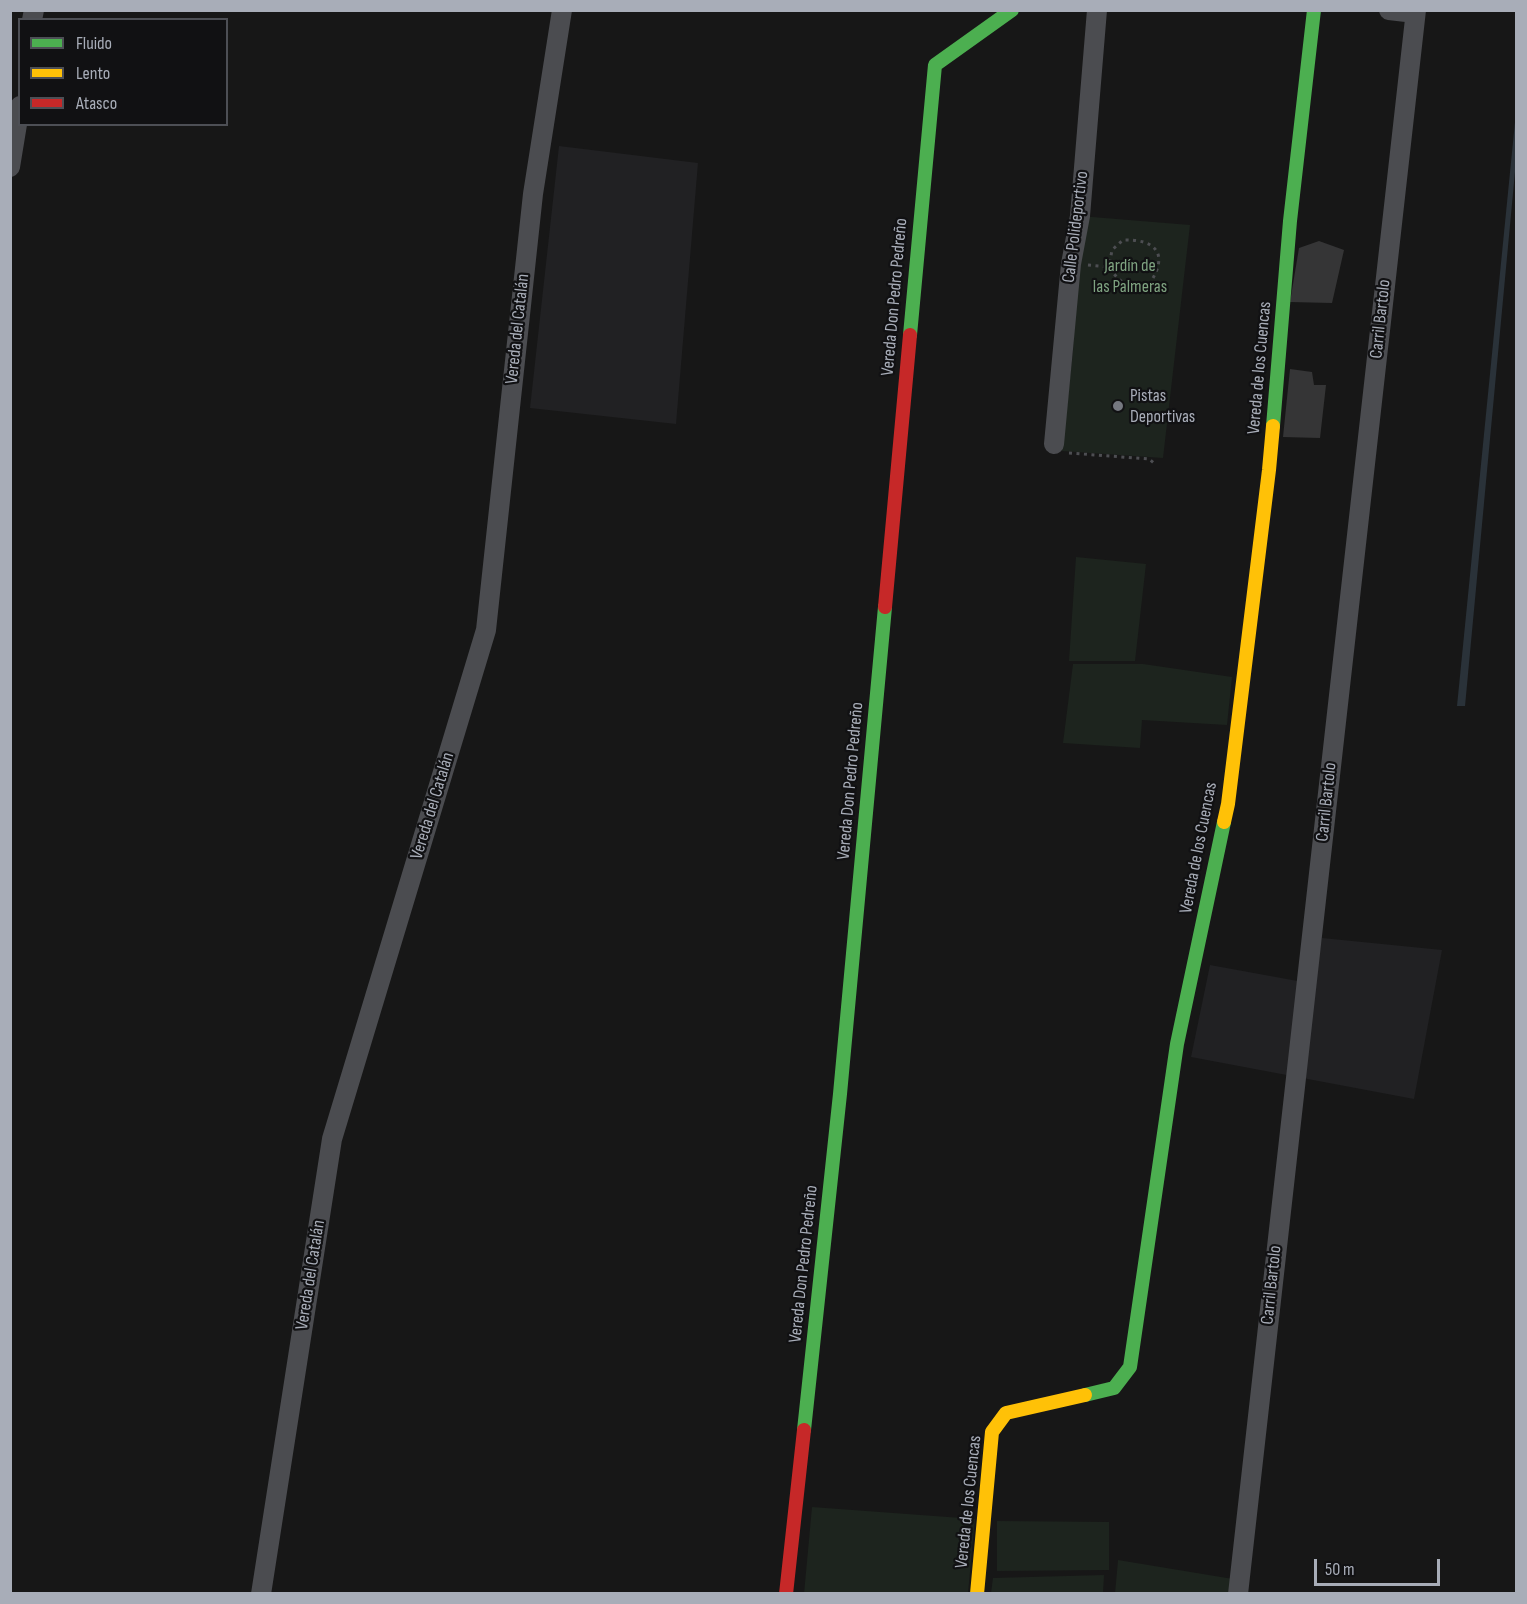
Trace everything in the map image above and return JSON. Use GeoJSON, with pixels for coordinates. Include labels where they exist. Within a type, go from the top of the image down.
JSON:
{"type":"FeatureCollection","features":[{"type":"Feature","properties":{"kind":"street","name":"Vereda del Catalán"},"geometry":{"type":"LineString","coordinates":[[261,1593],[332,1139],[486,630],[532,194],[562,10]]}},
{"type":"Feature","properties":{"kind":"street","name":"Vereda Don Pedro Pedreño"},"geometry":{"type":"LineString","coordinates":[[786,1593],[840,1094],[935,65],[1012,10]]}},
{"type":"Feature","properties":{"kind":"street","name":"Calle Polideportivo"},"geometry":{"type":"LineString","coordinates":[[1060,448],[1071,264],[1080,216],[1097,10]]}},
{"type":"Feature","properties":{"kind":"street","name":"Vereda de los Cuencas"},"geometry":{"type":"LineString","coordinates":[[977,1593],[992,1432],[1006,1413],[1114,1388],[1130,1367],[1177,1044],[1228,804],[1269,470],[1290,220],[1314,10]]}},
{"type":"Feature","properties":{"kind":"street"},"geometry":{"type":"LineString","coordinates":[[1389,10],[1415,12]]}},
{"type":"Feature","properties":{"kind":"street","name":"Carril Bartolo"},"geometry":{"type":"LineString","coordinates":[[1238,1593],[1415,12]]}},
{"type":"Feature","properties":{"kind":"street"},"geometry":{"type":"LineString","coordinates":[[10,167],[18,118]]}},
{"type":"Feature","properties":{"kind":"path"},"geometry":{"type":"LineString","coordinates":[[1140,239],[1151,244],[1158,254],[1159,270],[1150,283],[1132,287],[1118,280],[1109,267],[1112,250],[1123,240],[1140,239]]}},
{"type":"Feature","properties":{"kind":"path"},"geometry":{"type":"LineString","coordinates":[[1071,264],[1109,267]]}},
{"type":"Feature","properties":{"kind":"path"},"geometry":{"type":"LineString","coordinates":[[1060,448],[1149,459],[1155,464]]}},
{"type":"Feature","properties":{"kind":"shaded area"},"geometry":{"type":"Polygon","coordinates":[[[1516,112],[1516,161],[1465,706],[1457,706],[1516,112]]]}},
{"type":"Feature","properties":{"kind":"shaded area"},"geometry":{"type":"Polygon","coordinates":[[[559,146],[698,163],[676,424],[530,408],[559,146]]]}},
{"type":"Feature","properties":{"kind":"shaded area"},"geometry":{"type":"Polygon","coordinates":[[[1322,938],[1442,950],[1414,1099],[1191,1057],[1210,965],[1314,984],[1322,938]]]}},
{"type":"Feature","properties":{"kind":"green space","name":"Jardín de las Palmeras"},"geometry":{"type":"Polygon","coordinates":[[[1080,216],[1190,225],[1163,458],[1062,451],[1073,351],[1080,216]]]}},
{"type":"Feature","properties":{"kind":"green space"},"geometry":{"type":"Polygon","coordinates":[[[1076,557],[1146,564],[1135,661],[1069,661],[1076,557]]]}},
{"type":"Feature","properties":{"kind":"green space"},"geometry":{"type":"Polygon","coordinates":[[[1073,664],[1143,664],[1232,677],[1227,725],[1142,720],[1140,748],[1063,743],[1073,664]]]}},
{"type":"Feature","properties":{"kind":"green space"},"geometry":{"type":"Polygon","coordinates":[[[812,1507],[975,1519],[968,1593],[804,1594],[812,1507]]]}},
{"type":"Feature","properties":{"kind":"green space"},"geometry":{"type":"Polygon","coordinates":[[[997,1521],[1109,1522],[1109,1570],[997,1571],[997,1521]]]}},
{"type":"Feature","properties":{"kind":"green space"},"geometry":{"type":"Polygon","coordinates":[[[1118,1560],[1239,1580],[1238,1593],[1115,1594],[1118,1560]]]}},
{"type":"Feature","properties":{"kind":"green space"},"geometry":{"type":"Polygon","coordinates":[[[1104,1575],[1103,1593],[991,1593],[993,1578],[1104,1575]]]}},
{"type":"Feature","properties":{"kind":"building"},"geometry":{"type":"Polygon","coordinates":[[[1319,241],[1344,250],[1332,303],[1290,302],[1299,248],[1319,241]]]}},
{"type":"Feature","properties":{"kind":"building"},"geometry":{"type":"Polygon","coordinates":[[[1290,369],[1312,372],[1314,385],[1326,385],[1320,438],[1283,437],[1290,369]]]}},
{"type":"Feature","properties":{"kind":"traffic: fast"},"geometry":{"type":"LineString","coordinates":[[910,335],[935,65],[1012,10]]}},
{"type":"Feature","properties":{"kind":"traffic: fast"},"geometry":{"type":"LineString","coordinates":[[1273,426],[1290,221],[1314,10]]}},
{"type":"Feature","properties":{"kind":"traffic: fast"},"geometry":{"type":"LineString","coordinates":[[804,1430],[840,1094],[885,607]]}},
{"type":"Feature","properties":{"kind":"traffic: fast"},"geometry":{"type":"LineString","coordinates":[[1085,1395],[1114,1388],[1130,1367],[1177,1044],[1224,822]]}},
{"type":"Feature","properties":{"kind":"traffic: slow"},"geometry":{"type":"LineString","coordinates":[[1224,822],[1273,426]]}},
{"type":"Feature","properties":{"kind":"traffic: slow"},"geometry":{"type":"LineString","coordinates":[[977,1594],[992,1432],[1006,1413],[1085,1395]]}},
{"type":"Feature","properties":{"kind":"traffic: jam"},"geometry":{"type":"LineString","coordinates":[[885,607],[910,335]]}},
{"type":"Feature","properties":{"kind":"traffic: jam"},"geometry":{"type":"LineString","coordinates":[[786,1594],[804,1430]]}},
{"type":"Feature","properties":{"kind":"place","name":"Pistas Deportivas"},"geometry":{"type":"Point","coordinates":[1118,406]}}]}
